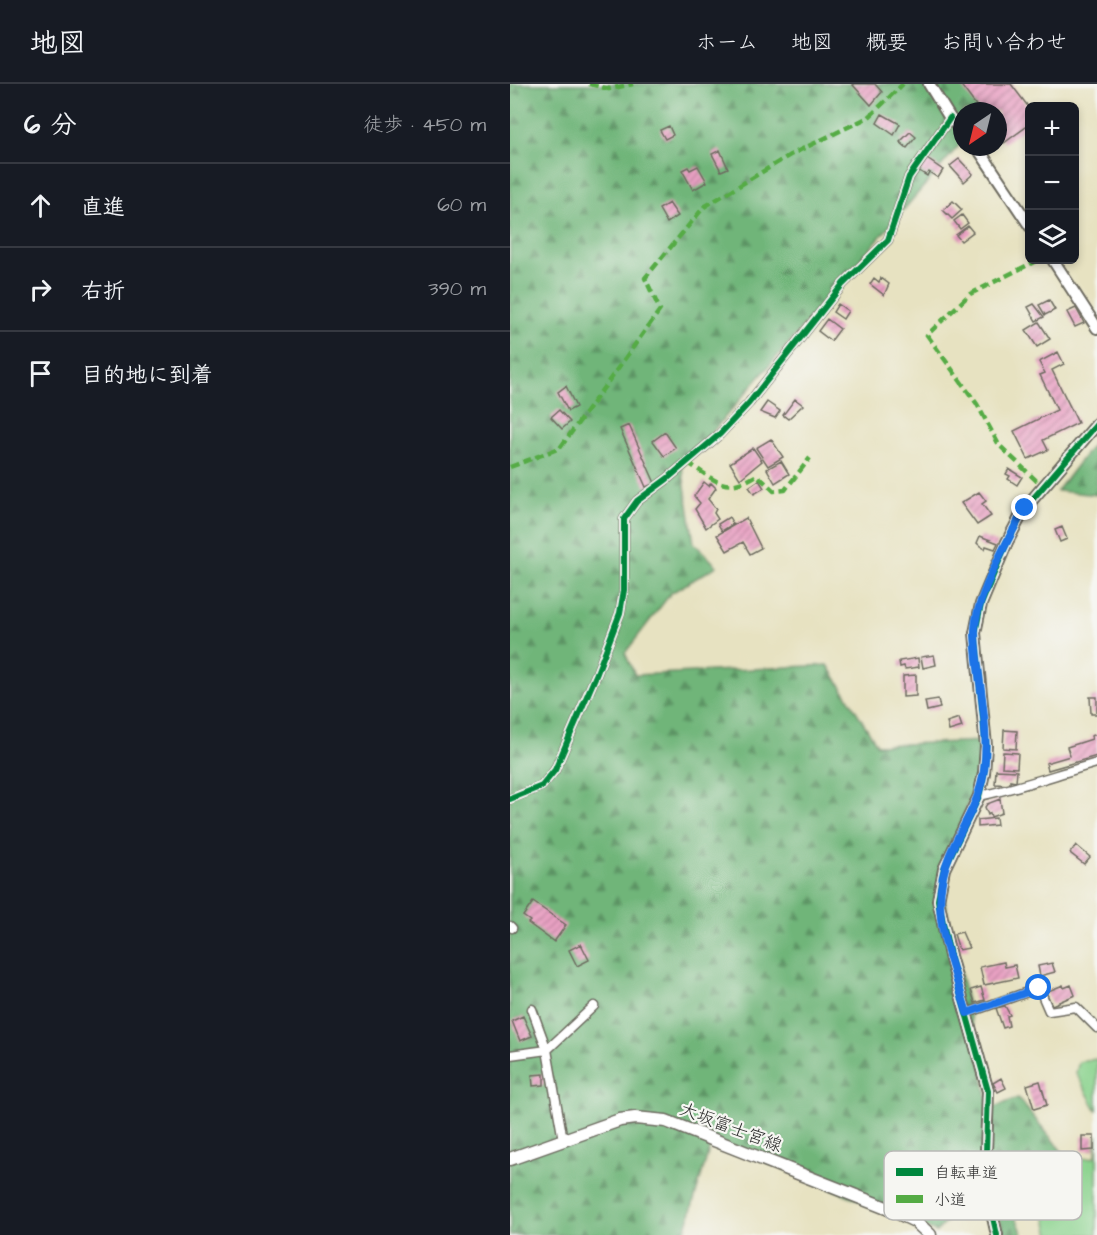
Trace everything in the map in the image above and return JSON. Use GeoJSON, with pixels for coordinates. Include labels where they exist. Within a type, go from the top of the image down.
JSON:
{"type":"FeatureCollection","features":[{"type":"Feature","properties":{"kind":"main road","name":"大坂富士宮線"},"geometry":{"type":"LineString","coordinates":[[510,1159],[620,1120],[635,1118],[666,1121],[884,1207]]}},
{"type":"Feature","properties":{"kind":"main road","name":"大坂富士宮線"},"geometry":{"type":"LineString","coordinates":[[913,1220],[930,1235]]}},
{"type":"Feature","properties":{"kind":"street"},"geometry":{"type":"LineString","coordinates":[[929,84],[953,121]]}},
{"type":"Feature","properties":{"kind":"street"},"geometry":{"type":"LineString","coordinates":[[510,799],[542,786],[555,770],[597,673],[620,613],[624,590],[624,519],[637,501],[720,434],[749,403],[843,284],[888,240],[909,177],[950,118]]}},
{"type":"Feature","properties":{"kind":"street"},"geometry":{"type":"LineString","coordinates":[[983,156],[1025,220]]}},
{"type":"Feature","properties":{"kind":"street"},"geometry":{"type":"LineString","coordinates":[[1056,264],[1097,328]]}},
{"type":"Feature","properties":{"kind":"street"},"geometry":{"type":"LineString","coordinates":[[986,1151],[988,1091],[950,956],[938,900],[944,869],[979,796],[986,746],[975,633],[981,604],[1006,542],[1025,508],[1097,424]]}},
{"type":"Feature","properties":{"kind":"street"},"geometry":{"type":"LineString","coordinates":[[979,796],[1017,789],[1043,778],[1097,763]]}},
{"type":"Feature","properties":{"kind":"street"},"geometry":{"type":"LineString","coordinates":[[967,1013],[1039,988],[1049,1011],[1076,1007],[1097,1028]]}},
{"type":"Feature","properties":{"kind":"street"},"geometry":{"type":"LineString","coordinates":[[510,1055],[547,1050],[594,1006]]}},
{"type":"Feature","properties":{"kind":"street"},"geometry":{"type":"LineString","coordinates":[[532,1009],[547,1050],[563,1140]]}},
{"type":"Feature","properties":{"kind":"street"},"geometry":{"type":"LineString","coordinates":[[994,1220],[997,1235]]}},
{"type":"Feature","properties":{"kind":"green space"},"geometry":{"type":"Polygon","coordinates":[[[510,84],[1012,84],[997,102],[953,102],[953,152],[682,467],[694,543],[717,566],[671,593],[625,653],[635,675],[828,665],[877,745],[986,741],[977,778],[940,881],[989,1109],[1018,1098],[1062,1151],[884,1151],[884,1210],[712,1139],[684,1235],[510,1235],[510,84]]]}},
{"type":"Feature","properties":{"kind":"green space"},"geometry":{"type":"Polygon","coordinates":[[[1097,439],[1097,495],[1057,491],[1097,439]]]}},
{"type":"Feature","properties":{"kind":"green space"},"geometry":{"type":"Polygon","coordinates":[[[1097,1059],[1097,1111],[1076,1073],[1079,1062],[1097,1059]]]}},
{"type":"Feature","properties":{"kind":"green space"},"geometry":{"type":"Polygon","coordinates":[[[1097,1135],[1097,1235],[1050,1235],[1046,1220],[1082,1220],[1082,1159],[1096,1157],[1097,1135]]]}},
{"type":"Feature","properties":{"kind":"green space"},"geometry":{"type":"Polygon","coordinates":[[[907,1220],[947,1220],[936,1232],[907,1220]]]}},
{"type":"Feature","properties":{"kind":"green space"},"geometry":{"type":"Polygon","coordinates":[[[1000,1220],[1017,1220],[1023,1235],[1006,1235],[1000,1220]]]}},
{"type":"Feature","properties":{"kind":"building"},"geometry":{"type":"Polygon","coordinates":[[[852,84],[875,84],[882,92],[871,105],[852,84]]]}},
{"type":"Feature","properties":{"kind":"building"},"geometry":{"type":"Polygon","coordinates":[[[960,84],[1011,84],[1025,102],[1025,128],[1007,141],[1007,102],[973,102],[960,84]]]}},
{"type":"Feature","properties":{"kind":"building"},"geometry":{"type":"Polygon","coordinates":[[[882,114],[900,124],[894,135],[877,123],[882,114]]]}},
{"type":"Feature","properties":{"kind":"building"},"geometry":{"type":"Polygon","coordinates":[[[669,126],[673,135],[665,139],[660,130],[669,126]]]}},
{"type":"Feature","properties":{"kind":"building"},"geometry":{"type":"Polygon","coordinates":[[[910,132],[916,137],[907,148],[900,142],[910,132]]]}},
{"type":"Feature","properties":{"kind":"building"},"geometry":{"type":"Polygon","coordinates":[[[720,150],[728,168],[721,171],[712,154],[720,150]]]}},
{"type":"Feature","properties":{"kind":"building"},"geometry":{"type":"Polygon","coordinates":[[[927,159],[943,170],[938,178],[929,172],[927,176],[919,171],[927,159]]]}},
{"type":"Feature","properties":{"kind":"building"},"geometry":{"type":"Polygon","coordinates":[[[959,159],[973,174],[964,182],[950,166],[959,159]]]}},
{"type":"Feature","properties":{"kind":"building"},"geometry":{"type":"Polygon","coordinates":[[[698,166],[707,182],[693,190],[682,170],[688,167],[690,170],[698,166]]]}},
{"type":"Feature","properties":{"kind":"building"},"geometry":{"type":"Polygon","coordinates":[[[953,201],[962,210],[952,219],[943,210],[953,201]]]}},
{"type":"Feature","properties":{"kind":"building"},"geometry":{"type":"Polygon","coordinates":[[[669,203],[678,216],[667,223],[659,209],[669,203]]]}},
{"type":"Feature","properties":{"kind":"building"},"geometry":{"type":"Polygon","coordinates":[[[962,215],[968,223],[960,229],[954,221],[962,215]]]}},
{"type":"Feature","properties":{"kind":"building"},"geometry":{"type":"Polygon","coordinates":[[[968,226],[973,232],[961,241],[956,235],[968,226]]]}},
{"type":"Feature","properties":{"kind":"building"},"geometry":{"type":"Polygon","coordinates":[[[874,278],[879,282],[881,278],[889,284],[884,295],[870,284],[874,278]]]}},
{"type":"Feature","properties":{"kind":"building"},"geometry":{"type":"Polygon","coordinates":[[[1049,300],[1055,310],[1045,315],[1039,305],[1049,300]]]}},
{"type":"Feature","properties":{"kind":"building"},"geometry":{"type":"Polygon","coordinates":[[[838,304],[848,311],[843,319],[833,312],[838,304]]]}},
{"type":"Feature","properties":{"kind":"building"},"geometry":{"type":"Polygon","coordinates":[[[1034,304],[1044,317],[1036,321],[1028,307],[1034,304]]]}},
{"type":"Feature","properties":{"kind":"building"},"geometry":{"type":"Polygon","coordinates":[[[1076,308],[1084,323],[1075,327],[1067,312],[1076,308]]]}},
{"type":"Feature","properties":{"kind":"building"},"geometry":{"type":"Polygon","coordinates":[[[827,319],[840,329],[831,341],[818,331],[827,319]]]}},
{"type":"Feature","properties":{"kind":"building"},"geometry":{"type":"Polygon","coordinates":[[[1039,322],[1050,339],[1037,347],[1026,330],[1039,322]]]}},
{"type":"Feature","properties":{"kind":"building"},"geometry":{"type":"Polygon","coordinates":[[[1058,352],[1064,364],[1052,370],[1078,423],[1043,440],[1048,450],[1028,459],[1014,431],[1057,410],[1040,375],[1045,373],[1039,362],[1058,352]]]}},
{"type":"Feature","properties":{"kind":"building"},"geometry":{"type":"Polygon","coordinates":[[[566,386],[576,407],[568,411],[558,392],[566,386]]]}},
{"type":"Feature","properties":{"kind":"building"},"geometry":{"type":"Polygon","coordinates":[[[795,399],[803,405],[788,419],[783,415],[795,399]]]}},
{"type":"Feature","properties":{"kind":"building"},"geometry":{"type":"Polygon","coordinates":[[[767,402],[780,411],[775,418],[760,412],[767,402]]]}},
{"type":"Feature","properties":{"kind":"building"},"geometry":{"type":"Polygon","coordinates":[[[559,410],[570,422],[562,429],[551,417],[559,410]]]}},
{"type":"Feature","properties":{"kind":"building"},"geometry":{"type":"Polygon","coordinates":[[[629,425],[655,483],[646,487],[620,429],[629,425]]]}},
{"type":"Feature","properties":{"kind":"building"},"geometry":{"type":"Polygon","coordinates":[[[665,432],[676,448],[664,456],[653,441],[665,432]]]}},
{"type":"Feature","properties":{"kind":"building"},"geometry":{"type":"Polygon","coordinates":[[[771,439],[783,457],[768,466],[756,448],[771,439]]]}},
{"type":"Feature","properties":{"kind":"building"},"geometry":{"type":"Polygon","coordinates":[[[753,448],[762,461],[740,479],[730,463],[753,448]]]}},
{"type":"Feature","properties":{"kind":"building"},"geometry":{"type":"Polygon","coordinates":[[[781,461],[789,474],[775,483],[767,469],[781,461]]]}},
{"type":"Feature","properties":{"kind":"building"},"geometry":{"type":"Polygon","coordinates":[[[1009,469],[1022,477],[1017,485],[1008,479],[1010,476],[1006,474],[1009,469]]]}},
{"type":"Feature","properties":{"kind":"building"},"geometry":{"type":"Polygon","coordinates":[[[759,480],[764,488],[754,494],[749,487],[759,480]]]}},
{"type":"Feature","properties":{"kind":"building"},"geometry":{"type":"Polygon","coordinates":[[[704,482],[709,486],[711,483],[716,488],[708,499],[716,509],[714,513],[718,519],[706,528],[695,509],[700,503],[694,496],[704,482]]]}},
{"type":"Feature","properties":{"kind":"building"},"geometry":{"type":"Polygon","coordinates":[[[979,492],[986,501],[982,504],[991,516],[977,525],[961,503],[979,492]]]}},
{"type":"Feature","properties":{"kind":"building"},"geometry":{"type":"Polygon","coordinates":[[[729,517],[733,524],[722,531],[718,524],[729,517]]]}},
{"type":"Feature","properties":{"kind":"building"},"geometry":{"type":"Polygon","coordinates":[[[746,518],[761,548],[750,554],[743,542],[727,551],[717,535],[746,518]]]}},
{"type":"Feature","properties":{"kind":"building"},"geometry":{"type":"Polygon","coordinates":[[[1062,527],[1067,539],[1060,542],[1055,530],[1062,527]]]}},
{"type":"Feature","properties":{"kind":"building"},"geometry":{"type":"Polygon","coordinates":[[[980,536],[998,543],[995,549],[986,546],[985,549],[980,546],[977,543],[980,536]]]}},
{"type":"Feature","properties":{"kind":"building"},"geometry":{"type":"Polygon","coordinates":[[[934,655],[936,665],[923,668],[921,657],[934,655]]]}},
{"type":"Feature","properties":{"kind":"building"},"geometry":{"type":"Polygon","coordinates":[[[918,658],[919,667],[905,669],[904,666],[900,667],[899,661],[918,658]]]}},
{"type":"Feature","properties":{"kind":"building"},"geometry":{"type":"Polygon","coordinates":[[[916,675],[916,696],[903,697],[903,676],[916,675]]]}},
{"type":"Feature","properties":{"kind":"building"},"geometry":{"type":"Polygon","coordinates":[[[1090,697],[1097,697],[1097,714],[1091,714],[1090,697]]]}},
{"type":"Feature","properties":{"kind":"building"},"geometry":{"type":"Polygon","coordinates":[[[938,699],[940,708],[927,711],[925,701],[938,699]]]}},
{"type":"Feature","properties":{"kind":"building"},"geometry":{"type":"Polygon","coordinates":[[[959,718],[962,727],[949,731],[947,722],[959,718]]]}},
{"type":"Feature","properties":{"kind":"building"},"geometry":{"type":"Polygon","coordinates":[[[1004,730],[1017,731],[1016,749],[1003,748],[1004,730]]]}},
{"type":"Feature","properties":{"kind":"building"},"geometry":{"type":"Polygon","coordinates":[[[1097,734],[1097,756],[1048,770],[1046,763],[1070,756],[1067,747],[1092,739],[1091,736],[1097,734]]]}},
{"type":"Feature","properties":{"kind":"building"},"geometry":{"type":"Polygon","coordinates":[[[1003,752],[1018,753],[1017,768],[1002,767],[1003,752]]]}},
{"type":"Feature","properties":{"kind":"building"},"geometry":{"type":"Polygon","coordinates":[[[996,770],[1017,771],[1016,782],[1010,781],[1010,785],[995,784],[996,770]]]}},
{"type":"Feature","properties":{"kind":"building"},"geometry":{"type":"Polygon","coordinates":[[[1000,799],[1002,813],[991,817],[985,807],[1000,799]]]}},
{"type":"Feature","properties":{"kind":"building"},"geometry":{"type":"Polygon","coordinates":[[[996,818],[997,825],[978,827],[978,820],[996,818]]]}},
{"type":"Feature","properties":{"kind":"building"},"geometry":{"type":"Polygon","coordinates":[[[1076,845],[1090,857],[1084,864],[1070,853],[1076,845]]]}},
{"type":"Feature","properties":{"kind":"building"},"geometry":{"type":"Polygon","coordinates":[[[533,902],[566,925],[554,942],[528,923],[530,921],[523,916],[533,902]]]}},
{"type":"Feature","properties":{"kind":"building"},"geometry":{"type":"Polygon","coordinates":[[[962,932],[969,948],[959,950],[954,934],[962,932]]]}},
{"type":"Feature","properties":{"kind":"building"},"geometry":{"type":"Polygon","coordinates":[[[581,944],[589,960],[577,966],[569,950],[581,944]]]}},
{"type":"Feature","properties":{"kind":"building"},"geometry":{"type":"Polygon","coordinates":[[[1004,962],[1005,967],[1015,965],[1018,978],[984,985],[980,967],[1004,962]]]}},
{"type":"Feature","properties":{"kind":"building"},"geometry":{"type":"Polygon","coordinates":[[[1052,963],[1055,972],[1040,976],[1038,966],[1052,963]]]}},
{"type":"Feature","properties":{"kind":"building"},"geometry":{"type":"Polygon","coordinates":[[[1063,985],[1064,988],[1071,985],[1075,995],[1052,1005],[1046,992],[1063,985]]]}},
{"type":"Feature","properties":{"kind":"building"},"geometry":{"type":"Polygon","coordinates":[[[981,987],[985,1000],[975,1003],[971,990],[981,987]]]}},
{"type":"Feature","properties":{"kind":"building"},"geometry":{"type":"Polygon","coordinates":[[[1005,1006],[1010,1015],[1007,1016],[1009,1026],[1003,1028],[996,1008],[1005,1006]]]}},
{"type":"Feature","properties":{"kind":"building"},"geometry":{"type":"Polygon","coordinates":[[[523,1016],[532,1036],[520,1041],[512,1021],[523,1016]]]}},
{"type":"Feature","properties":{"kind":"building"},"geometry":{"type":"Polygon","coordinates":[[[544,1074],[544,1085],[533,1086],[532,1075],[544,1074]]]}},
{"type":"Feature","properties":{"kind":"building"},"geometry":{"type":"Polygon","coordinates":[[[1001,1078],[1006,1088],[998,1092],[993,1083],[1001,1078]]]}},
{"type":"Feature","properties":{"kind":"building"},"geometry":{"type":"Polygon","coordinates":[[[1040,1081],[1047,1105],[1034,1109],[1027,1085],[1040,1081]]]}},
{"type":"Feature","properties":{"kind":"building"},"geometry":{"type":"Polygon","coordinates":[[[1082,1136],[1094,1136],[1094,1150],[1082,1151],[1082,1136]]]}},
{"type":"Feature","properties":{"kind":"marked path"},"geometry":{"type":"LineString","coordinates":[[589,84],[609,89],[633,84]]}},
{"type":"Feature","properties":{"kind":"marked path"},"geometry":{"type":"LineString","coordinates":[[510,467],[560,448],[660,310],[645,278],[704,207],[790,155],[869,117],[903,84]]}},
{"type":"Feature","properties":{"kind":"marked path"},"geometry":{"type":"LineString","coordinates":[[1030,264],[970,294],[927,335],[977,404],[999,445],[1043,487]]}},
{"type":"Feature","properties":{"kind":"marked path"},"geometry":{"type":"LineString","coordinates":[[687,462],[720,483],[736,484],[757,475],[774,491],[785,490],[810,458]]}},
{"type":"Feature","properties":{"kind":"cycle path"},"geometry":{"type":"LineString","coordinates":[[510,799],[542,786],[555,770],[597,673],[620,613],[624,590],[624,519],[637,501],[720,434],[749,403],[843,284],[888,240],[909,177],[950,118]]}},
{"type":"Feature","properties":{"kind":"cycle path"},"geometry":{"type":"LineString","coordinates":[[986,1151],[988,1091],[950,956],[938,900],[944,869],[979,796],[984,773],[986,746],[975,633],[981,604],[1007,542],[1025,508],[1097,424]]}},
{"type":"Feature","properties":{"kind":"cycle path"},"geometry":{"type":"LineString","coordinates":[[994,1220],[997,1235]]}},
{"type":"Feature","properties":{"kind":"route"},"geometry":{"type":"LineString","coordinates":[[1025,508],[1006,542],[981,604],[976,626],[986,746],[984,773],[979,796],[944,869],[938,900],[942,926],[967,1013],[1039,988]]}}]}
